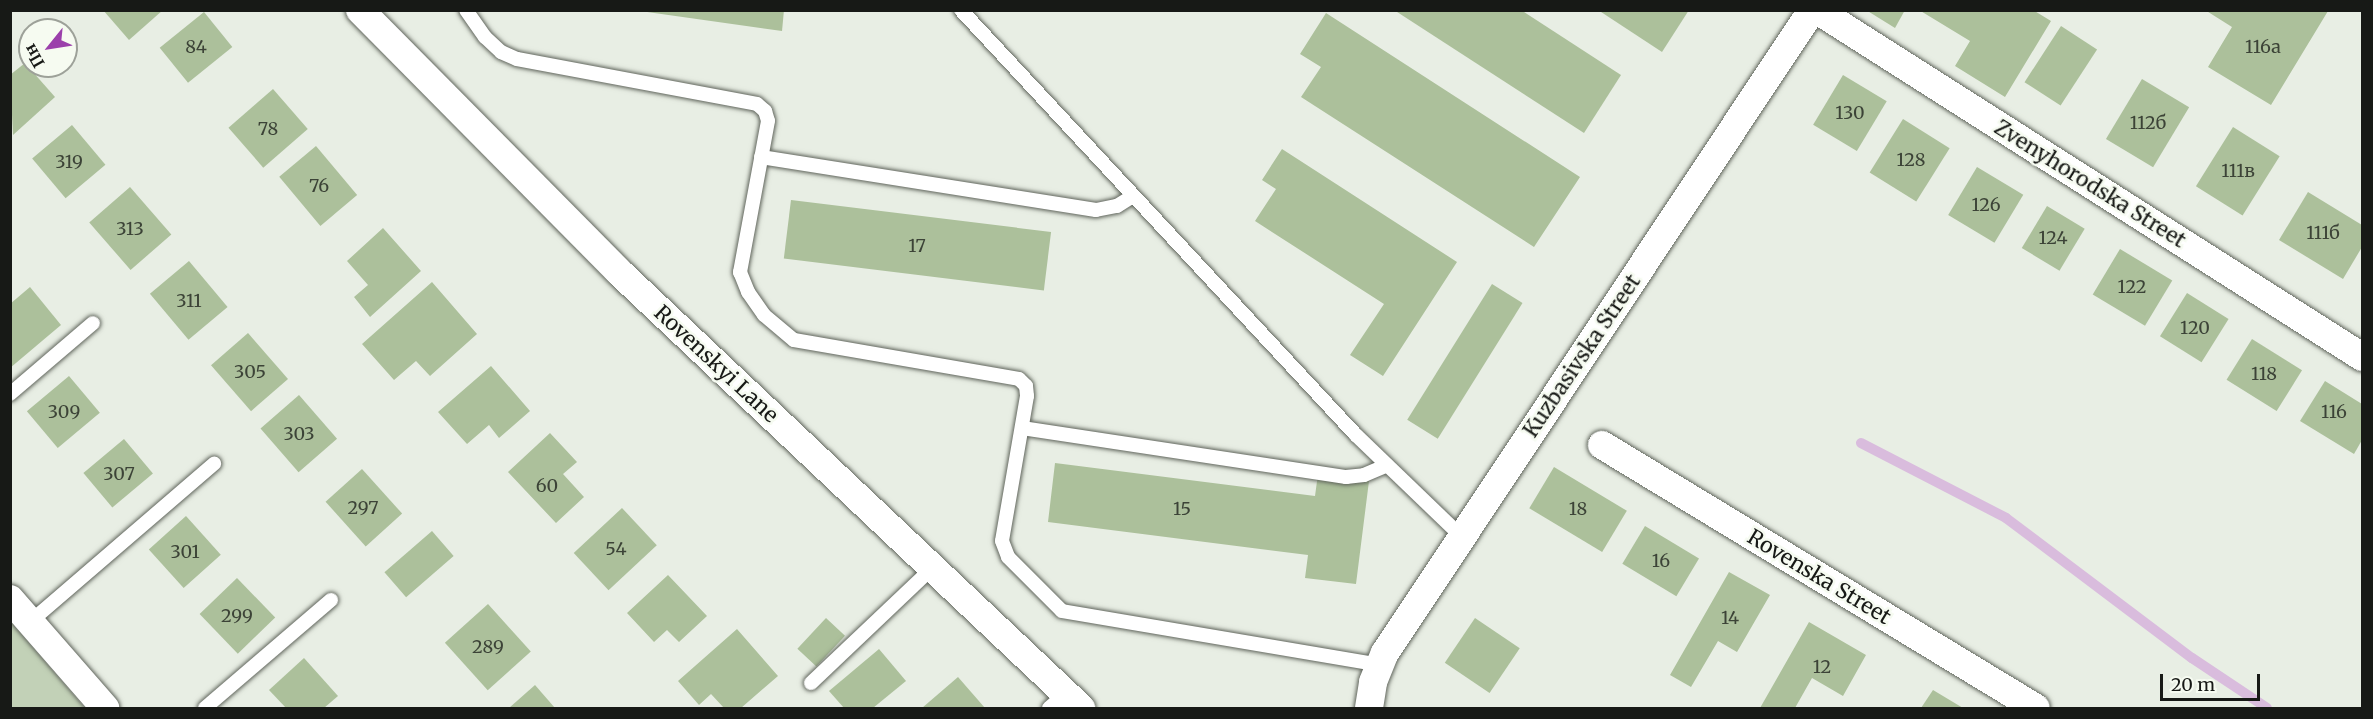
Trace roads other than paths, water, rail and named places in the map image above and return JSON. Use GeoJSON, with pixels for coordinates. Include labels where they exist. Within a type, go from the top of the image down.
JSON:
{"type":"FeatureCollection","features":[{"type":"Feature","properties":{"kind":"street","name":"Rovenskyi Lane"},"geometry":{"type":"LineString","coordinates":[[360,10],[618,271],[932,568],[1065,704]]}},
{"type":"Feature","properties":{"kind":"street","name":"Kuzbasivska Street"},"geometry":{"type":"LineString","coordinates":[[1369,708],[1373,682],[1385,653],[1812,10]]}},
{"type":"Feature","properties":{"kind":"street","name":"Zvenyhorodska Street"},"geometry":{"type":"LineString","coordinates":[[1817,10],[2362,357]]}},
{"type":"Feature","properties":{"kind":"street","name":"Rovenska Street"},"geometry":{"type":"LineString","coordinates":[[1602,445],[2036,708]]}},
{"type":"Feature","properties":{"kind":"street"},"geometry":{"type":"LineString","coordinates":[[10,599],[105,708]]}},
{"type":"Feature","properties":{"kind":"lane"},"geometry":{"type":"LineString","coordinates":[[466,10],[485,37],[501,52],[517,60],[757,104],[765,111],[768,121],[740,272],[748,292],[772,322],[794,340],[1018,379],[1026,386],[1028,396],[1002,541],[1008,557],[1062,611],[1380,665]]}},
{"type":"Feature","properties":{"kind":"lane"},"geometry":{"type":"LineString","coordinates":[[961,10],[1387,465],[1462,537]]}},
{"type":"Feature","properties":{"kind":"lane"},"geometry":{"type":"LineString","coordinates":[[761,157],[1096,210],[1117,206],[1133,196]]}},
{"type":"Feature","properties":{"kind":"lane"},"geometry":{"type":"LineString","coordinates":[[10,394],[93,323]]}},
{"type":"Feature","properties":{"kind":"lane"},"geometry":{"type":"LineString","coordinates":[[1022,428],[1346,477],[1364,475],[1387,465]]}},
{"type":"Feature","properties":{"kind":"lane"},"geometry":{"type":"LineString","coordinates":[[30,622],[214,464]]}},
{"type":"Feature","properties":{"kind":"lane"},"geometry":{"type":"LineString","coordinates":[[812,683],[932,568]]}},
{"type":"Feature","properties":{"kind":"lane"},"geometry":{"type":"LineString","coordinates":[[205,708],[331,600]]}},
{"type":"Feature","properties":{"kind":"waterway"},"geometry":{"type":"LineString","coordinates":[[1861,443],[2006,518],[2192,658],[2267,708]]}}]}
